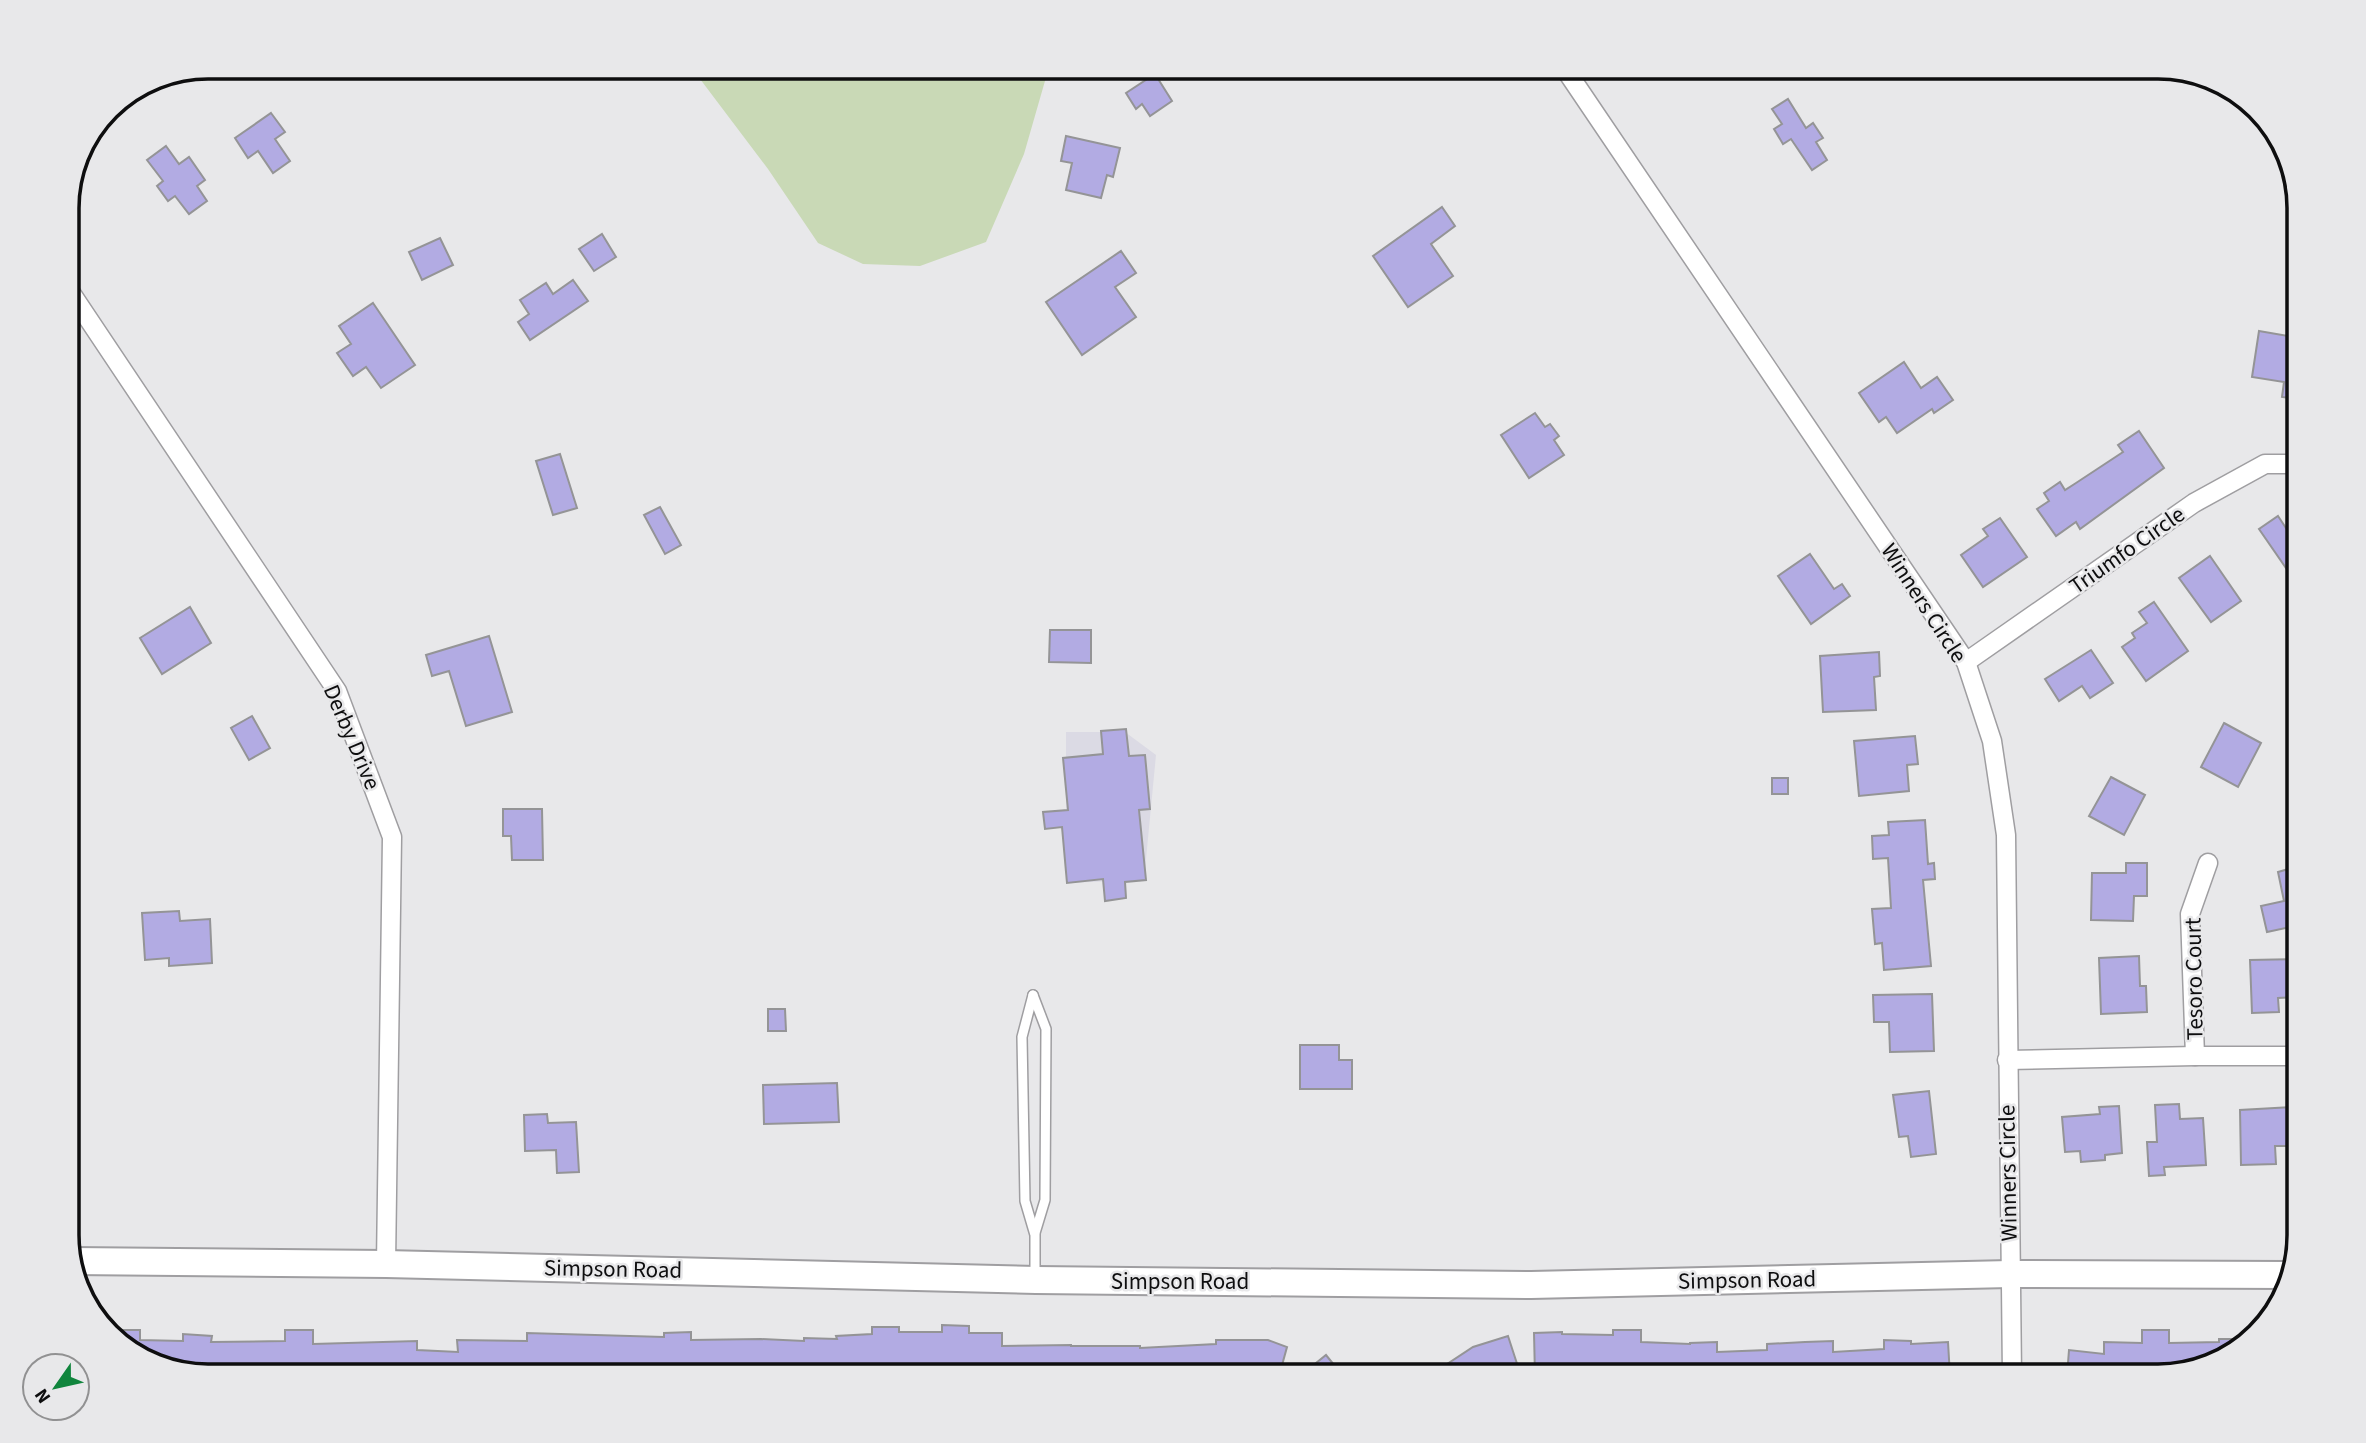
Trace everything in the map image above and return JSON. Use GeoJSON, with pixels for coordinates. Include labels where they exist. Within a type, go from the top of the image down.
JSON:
{"type":"FeatureCollection","features":[{"type":"Feature","properties":{"kind":"main road","name":"Simpson Road"},"geometry":{"type":"LineString","coordinates":[[81,1261],[386,1264],[1035,1280],[1531,1285],[2010,1274],[2281,1275]]}},
{"type":"Feature","properties":{"kind":"street","name":"Winners Circle"},"geometry":{"type":"LineString","coordinates":[[1572,79],[1966,662],[1992,741],[2006,835],[2012,1364]]}},
{"type":"Feature","properties":{"kind":"street","name":"Derby Drive"},"geometry":{"type":"LineString","coordinates":[[79,305],[337,691],[392,837],[386,1264]]}},
{"type":"Feature","properties":{"kind":"street","name":"Triumfo Circle"},"geometry":{"type":"LineString","coordinates":[[1966,662],[2194,503],[2265,464],[2287,464]]}},
{"type":"Feature","properties":{"kind":"street","name":"Tesoro Court"},"geometry":{"type":"LineString","coordinates":[[2195,1056],[2190,914],[2208,863]]}},
{"type":"Feature","properties":{"kind":"street"},"geometry":{"type":"LineString","coordinates":[[2007,1059],[2287,1056]]}},
{"type":"Feature","properties":{"kind":"lane"},"geometry":{"type":"LineString","coordinates":[[1035,1235],[1025,1201],[1022,1037],[1033,995],[1046,1029],[1045,1200],[1035,1235],[1035,1280]]}},
{"type":"Feature","properties":{"kind":"shaded area"},"geometry":{"type":"Polygon","coordinates":[[[1066,732],[1125,732],[1156,755],[1144,880],[1066,883],[1066,732]]]}},
{"type":"Feature","properties":{"kind":"green space"},"geometry":{"type":"Polygon","coordinates":[[[700,79],[1046,79],[1024,154],[986,242],[920,266],[863,264],[818,243],[768,169],[700,79]]]}},
{"type":"Feature","properties":{"kind":"building"},"geometry":{"type":"Polygon","coordinates":[[[1147,79],[1158,79],[1172,101],[1150,116],[1142,104],[1136,109],[1126,93],[1147,79]]]}},
{"type":"Feature","properties":{"kind":"building"},"geometry":{"type":"Polygon","coordinates":[[[1788,99],[1806,128],[1813,123],[1823,138],[1816,142],[1827,160],[1812,170],[1791,139],[1783,144],[1774,129],[1782,124],[1772,109],[1788,99]]]}},
{"type":"Feature","properties":{"kind":"building"},"geometry":{"type":"Polygon","coordinates":[[[271,113],[285,132],[275,139],[290,161],[273,173],[258,151],[248,158],[235,138],[271,113]]]}},
{"type":"Feature","properties":{"kind":"building"},"geometry":{"type":"Polygon","coordinates":[[[1066,136],[1120,148],[1113,177],[1107,175],[1101,198],[1066,190],[1072,163],[1061,161],[1066,136]]]}},
{"type":"Feature","properties":{"kind":"building"},"geometry":{"type":"Polygon","coordinates":[[[166,146],[179,164],[189,157],[205,180],[197,186],[207,201],[189,214],[175,196],[168,201],[157,186],[163,181],[147,160],[166,146]]]}},
{"type":"Feature","properties":{"kind":"building"},"geometry":{"type":"Polygon","coordinates":[[[1442,207],[1455,226],[1431,244],[1453,276],[1408,307],[1373,256],[1442,207]]]}},
{"type":"Feature","properties":{"kind":"building"},"geometry":{"type":"Polygon","coordinates":[[[602,234],[616,257],[594,271],[579,249],[602,234]]]}},
{"type":"Feature","properties":{"kind":"building"},"geometry":{"type":"Polygon","coordinates":[[[440,238],[453,265],[422,280],[409,252],[440,238]]]}},
{"type":"Feature","properties":{"kind":"building"},"geometry":{"type":"Polygon","coordinates":[[[1121,251],[1136,273],[1115,287],[1136,317],[1082,355],[1046,302],[1121,251]]]}},
{"type":"Feature","properties":{"kind":"building"},"geometry":{"type":"Polygon","coordinates":[[[573,280],[588,301],[530,340],[518,322],[529,314],[520,300],[546,283],[553,294],[573,280]]]}},
{"type":"Feature","properties":{"kind":"building"},"geometry":{"type":"Polygon","coordinates":[[[373,303],[415,365],[381,388],[366,367],[353,376],[337,353],[351,344],[339,326],[373,303]]]}},
{"type":"Feature","properties":{"kind":"building"},"geometry":{"type":"Polygon","coordinates":[[[2259,331],[2287,336],[2287,398],[2282,397],[2284,382],[2252,377],[2259,331]]]}},
{"type":"Feature","properties":{"kind":"building"},"geometry":{"type":"Polygon","coordinates":[[[1904,362],[1921,388],[1937,377],[1953,400],[1934,413],[1932,409],[1897,433],[1886,417],[1879,422],[1859,393],[1904,362]]]}},
{"type":"Feature","properties":{"kind":"building"},"geometry":{"type":"Polygon","coordinates":[[[1535,413],[1545,427],[1550,424],[1559,436],[1554,440],[1564,455],[1529,478],[1501,435],[1535,413]]]}},
{"type":"Feature","properties":{"kind":"building"},"geometry":{"type":"Polygon","coordinates":[[[2139,431],[2164,468],[2080,529],[2076,522],[2056,536],[2037,509],[2049,501],[2044,493],[2060,482],[2065,490],[2076,483],[2123,452],[2118,445],[2139,431]]]}},
{"type":"Feature","properties":{"kind":"building"},"geometry":{"type":"Polygon","coordinates":[[[560,454],[577,508],[553,515],[536,461],[560,454]]]}},
{"type":"Feature","properties":{"kind":"building"},"geometry":{"type":"Polygon","coordinates":[[[660,507],[681,545],[665,554],[644,515],[660,507]]]}},
{"type":"Feature","properties":{"kind":"building"},"geometry":{"type":"Polygon","coordinates":[[[2278,516],[2287,527],[2287,570],[2259,529],[2278,516]]]}},
{"type":"Feature","properties":{"kind":"building"},"geometry":{"type":"Polygon","coordinates":[[[2000,518],[2027,557],[1983,587],[1961,555],[1988,536],[1983,529],[2000,518]]]}},
{"type":"Feature","properties":{"kind":"building"},"geometry":{"type":"Polygon","coordinates":[[[1810,554],[1834,589],[1842,584],[1850,596],[1811,624],[1778,576],[1810,554]]]}},
{"type":"Feature","properties":{"kind":"building"},"geometry":{"type":"Polygon","coordinates":[[[2210,556],[2241,601],[2211,622],[2179,578],[2210,556]]]}},
{"type":"Feature","properties":{"kind":"building"},"geometry":{"type":"Polygon","coordinates":[[[2154,602],[2188,651],[2146,681],[2122,647],[2135,638],[2132,633],[2147,623],[2139,612],[2154,602]]]}},
{"type":"Feature","properties":{"kind":"building"},"geometry":{"type":"Polygon","coordinates":[[[190,607],[211,643],[162,674],[140,638],[190,607]]]}},
{"type":"Feature","properties":{"kind":"building"},"geometry":{"type":"Polygon","coordinates":[[[1050,630],[1091,630],[1091,663],[1049,662],[1050,630]]]}},
{"type":"Feature","properties":{"kind":"building"},"geometry":{"type":"Polygon","coordinates":[[[489,636],[512,712],[466,726],[449,671],[432,676],[426,655],[489,636]]]}},
{"type":"Feature","properties":{"kind":"building"},"geometry":{"type":"Polygon","coordinates":[[[2091,650],[2113,683],[2090,698],[2082,686],[2059,701],[2045,679],[2091,650]]]}},
{"type":"Feature","properties":{"kind":"building"},"geometry":{"type":"Polygon","coordinates":[[[1879,652],[1880,676],[1874,677],[1876,710],[1823,712],[1820,656],[1879,652]]]}},
{"type":"Feature","properties":{"kind":"building"},"geometry":{"type":"Polygon","coordinates":[[[252,716],[270,748],[249,760],[231,728],[252,716]]]}},
{"type":"Feature","properties":{"kind":"building"},"geometry":{"type":"Polygon","coordinates":[[[2224,723],[2261,743],[2238,787],[2201,767],[2224,723]]]}},
{"type":"Feature","properties":{"kind":"building"},"geometry":{"type":"Polygon","coordinates":[[[1126,729],[1129,756],[1145,755],[1150,809],[1139,810],[1146,880],[1125,882],[1126,898],[1105,901],[1103,879],[1067,883],[1062,827],[1045,829],[1043,812],[1068,810],[1063,758],[1103,754],[1101,731],[1126,729]]]}},
{"type":"Feature","properties":{"kind":"building"},"geometry":{"type":"Polygon","coordinates":[[[1915,736],[1918,764],[1907,765],[1909,791],[1859,796],[1854,741],[1915,736]]]}},
{"type":"Feature","properties":{"kind":"building"},"geometry":{"type":"Polygon","coordinates":[[[2111,777],[2145,795],[2124,835],[2089,816],[2111,777]]]}},
{"type":"Feature","properties":{"kind":"building"},"geometry":{"type":"Polygon","coordinates":[[[1772,778],[1788,778],[1788,794],[1772,794],[1772,778]]]}},
{"type":"Feature","properties":{"kind":"building"},"geometry":{"type":"Polygon","coordinates":[[[503,809],[542,809],[543,860],[512,860],[511,836],[503,836],[503,809]]]}},
{"type":"Feature","properties":{"kind":"building"},"geometry":{"type":"Polygon","coordinates":[[[1925,820],[1928,864],[1934,863],[1935,879],[1923,880],[1931,966],[1884,970],[1882,943],[1875,944],[1872,909],[1891,908],[1888,858],[1873,859],[1872,836],[1889,835],[1888,822],[1925,820]]]}},
{"type":"Feature","properties":{"kind":"building"},"geometry":{"type":"Polygon","coordinates":[[[2126,863],[2147,863],[2147,896],[2134,896],[2133,921],[2091,920],[2092,873],[2126,873],[2126,863]]]}},
{"type":"Feature","properties":{"kind":"building"},"geometry":{"type":"Polygon","coordinates":[[[2287,869],[2287,928],[2267,932],[2261,906],[2284,901],[2278,872],[2287,869]]]}},
{"type":"Feature","properties":{"kind":"building"},"geometry":{"type":"Polygon","coordinates":[[[179,911],[180,921],[210,919],[212,963],[169,966],[169,958],[145,960],[142,913],[179,911]]]}},
{"type":"Feature","properties":{"kind":"building"},"geometry":{"type":"Polygon","coordinates":[[[2139,956],[2140,986],[2146,986],[2147,1012],[2101,1014],[2099,958],[2139,956]]]}},
{"type":"Feature","properties":{"kind":"building"},"geometry":{"type":"Polygon","coordinates":[[[2287,959],[2287,998],[2278,998],[2279,1012],[2252,1013],[2250,960],[2287,959]]]}},
{"type":"Feature","properties":{"kind":"building"},"geometry":{"type":"Polygon","coordinates":[[[1932,994],[1934,1051],[1890,1052],[1889,1022],[1874,1022],[1873,995],[1932,994]]]}},
{"type":"Feature","properties":{"kind":"building"},"geometry":{"type":"Polygon","coordinates":[[[768,1009],[785,1009],[786,1031],[768,1031],[768,1009]]]}},
{"type":"Feature","properties":{"kind":"building"},"geometry":{"type":"Polygon","coordinates":[[[1300,1045],[1339,1045],[1339,1060],[1352,1060],[1352,1089],[1300,1089],[1300,1045]]]}},
{"type":"Feature","properties":{"kind":"building"},"geometry":{"type":"Polygon","coordinates":[[[837,1083],[839,1122],[764,1124],[763,1085],[837,1083]]]}},
{"type":"Feature","properties":{"kind":"building"},"geometry":{"type":"Polygon","coordinates":[[[1929,1091],[1936,1154],[1911,1157],[1908,1136],[1899,1137],[1893,1095],[1929,1091]]]}},
{"type":"Feature","properties":{"kind":"building"},"geometry":{"type":"Polygon","coordinates":[[[2179,1104],[2180,1119],[2203,1118],[2206,1165],[2164,1167],[2165,1175],[2149,1176],[2147,1142],[2157,1142],[2155,1105],[2179,1104]]]}},
{"type":"Feature","properties":{"kind":"building"},"geometry":{"type":"Polygon","coordinates":[[[2119,1106],[2122,1153],[2105,1155],[2105,1160],[2081,1162],[2080,1151],[2065,1152],[2062,1117],[2100,1114],[2099,1107],[2119,1106]]]}},
{"type":"Feature","properties":{"kind":"building"},"geometry":{"type":"Polygon","coordinates":[[[2287,1107],[2287,1146],[2275,1146],[2276,1164],[2241,1165],[2240,1110],[2287,1107]]]}},
{"type":"Feature","properties":{"kind":"building"},"geometry":{"type":"Polygon","coordinates":[[[547,1114],[548,1123],[576,1122],[579,1172],[557,1173],[556,1150],[525,1151],[524,1115],[547,1114]]]}},
{"type":"Feature","properties":{"kind":"building"},"geometry":{"type":"Polygon","coordinates":[[[942,1325],[969,1326],[969,1333],[1002,1333],[1002,1346],[1140,1348],[1216,1344],[1216,1340],[1268,1340],[1287,1347],[1282,1364],[207,1364],[174,1360],[158,1354],[120,1330],[140,1330],[140,1340],[183,1341],[183,1334],[212,1336],[211,1342],[285,1341],[285,1330],[313,1330],[313,1344],[417,1341],[417,1350],[458,1352],[457,1340],[527,1341],[527,1333],[664,1337],[664,1333],[691,1332],[691,1340],[804,1341],[804,1338],[837,1339],[836,1336],[872,1334],[872,1327],[899,1327],[899,1332],[942,1332],[942,1325]]]}},
{"type":"Feature","properties":{"kind":"building"},"geometry":{"type":"Polygon","coordinates":[[[1613,1330],[1641,1330],[1641,1342],[1717,1342],[1717,1352],[1767,1350],[1767,1344],[1805,1342],[1833,1341],[1833,1352],[1884,1349],[1884,1340],[1911,1341],[1911,1344],[1948,1342],[1949,1364],[1535,1364],[1534,1333],[1613,1335],[1613,1330]]]}},
{"type":"Feature","properties":{"kind":"building"},"geometry":{"type":"Polygon","coordinates":[[[2142,1330],[2169,1330],[2169,1343],[2235,1339],[2208,1354],[2175,1363],[2068,1364],[2069,1350],[2104,1354],[2104,1342],[2142,1343],[2142,1330]]]}},
{"type":"Feature","properties":{"kind":"building"},"geometry":{"type":"Polygon","coordinates":[[[1508,1336],[1517,1364],[1447,1364],[1473,1347],[1508,1336]]]}},
{"type":"Feature","properties":{"kind":"building"},"geometry":{"type":"Polygon","coordinates":[[[1326,1355],[1333,1364],[1315,1364],[1326,1355]]]}}]}
